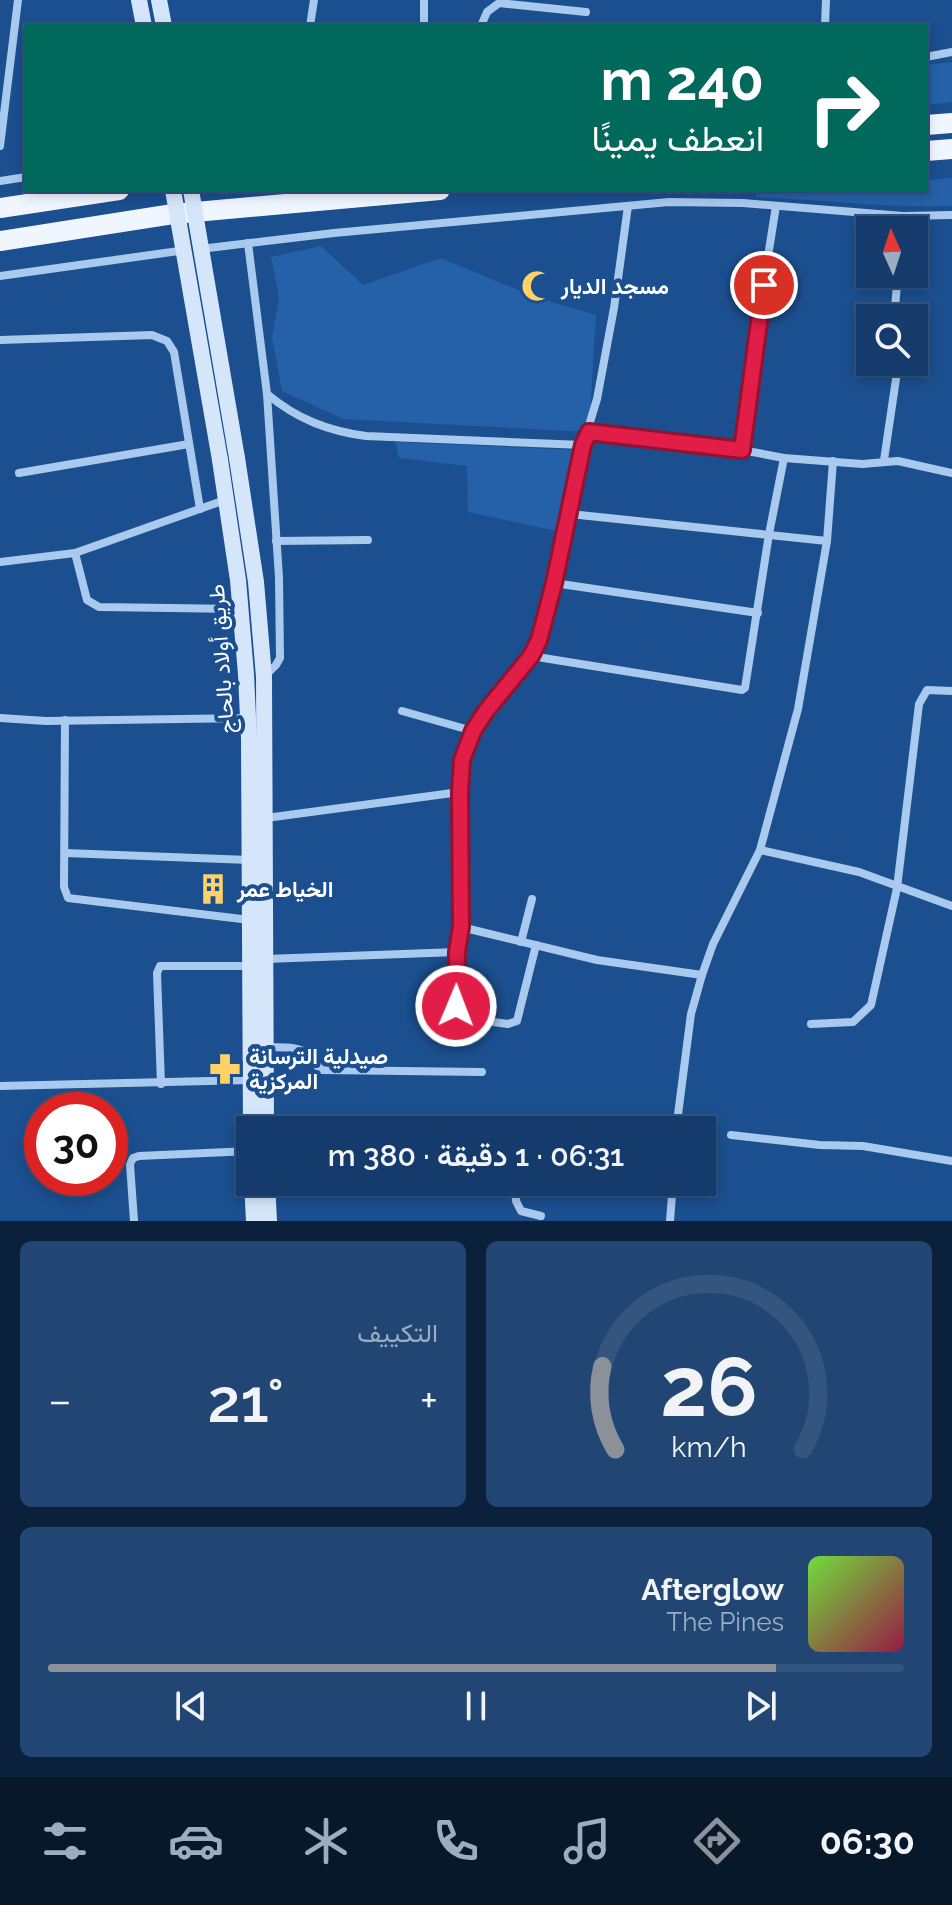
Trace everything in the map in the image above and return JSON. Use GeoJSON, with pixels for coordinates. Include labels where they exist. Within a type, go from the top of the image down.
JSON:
{"type":"FeatureCollection","features":[{"type":"Feature","properties":{"kind":"main road"},"geometry":{"type":"LineString","coordinates":[[139,0],[144,24]]}},
{"type":"Feature","properties":{"kind":"main road"},"geometry":{"type":"LineString","coordinates":[[159,0],[164,24]]}},
{"type":"Feature","properties":{"kind":"main road"},"geometry":{"type":"LineString","coordinates":[[928,125],[952,123]]}},
{"type":"Feature","properties":{"kind":"main road"},"geometry":{"type":"LineString","coordinates":[[928,151],[952,149]]}},
{"type":"Feature","properties":{"kind":"main road"},"geometry":{"type":"LineString","coordinates":[[0,208],[106,192]]}},
{"type":"Feature","properties":{"kind":"main road","name":"طريق أولاد بالحاج"},"geometry":{"type":"LineString","coordinates":[[173,192],[256,582],[264,677],[266,818],[250,1080],[251,1116]]}},
{"type":"Feature","properties":{"kind":"main road","name":"طريق أولاد بالحاج"},"geometry":{"type":"LineString","coordinates":[[191,192],[229,459],[225,500],[240,609],[248,718],[250,920],[265,1047],[266,1116]]}},
{"type":"Feature","properties":{"kind":"main road"},"geometry":{"type":"LineString","coordinates":[[0,241],[173,214],[418,192]]}},
{"type":"Feature","properties":{"kind":"main road"},"geometry":{"type":"LineString","coordinates":[[253,1196],[254,1221]]}},
{"type":"Feature","properties":{"kind":"main road"},"geometry":{"type":"LineString","coordinates":[[268,1196],[269,1221]]}},
{"type":"Feature","properties":{"kind":"street"},"geometry":{"type":"LineString","coordinates":[[0,146],[18,0]]}},
{"type":"Feature","properties":{"kind":"street"},"geometry":{"type":"LineString","coordinates":[[310,24],[314,0]]}},
{"type":"Feature","properties":{"kind":"street"},"geometry":{"type":"LineString","coordinates":[[424,0],[424,24]]}},
{"type":"Feature","properties":{"kind":"street"},"geometry":{"type":"LineString","coordinates":[[825,24],[826,0]]}},
{"type":"Feature","properties":{"kind":"street"},"geometry":{"type":"LineString","coordinates":[[482,24],[487,12],[499,3],[586,12]]}},
{"type":"Feature","properties":{"kind":"street"},"geometry":{"type":"LineString","coordinates":[[928,57],[952,52]]}},
{"type":"Feature","properties":{"kind":"street"},"geometry":{"type":"LineString","coordinates":[[0,181],[24,177]]}},
{"type":"Feature","properties":{"kind":"street"},"geometry":{"type":"LineString","coordinates":[[0,276],[135,256],[334,233],[669,202],[903,216],[952,215]]}},
{"type":"Feature","properties":{"kind":"street"},"geometry":{"type":"LineString","coordinates":[[536,945],[518,1018],[511,1024],[458,1015],[462,760],[473,731],[486,711],[531,656],[545,621],[614,308],[628,206]]}},
{"type":"Feature","properties":{"kind":"street"},"geometry":{"type":"LineString","coordinates":[[742,450],[755,338],[776,206]]}},
{"type":"Feature","properties":{"kind":"street"},"geometry":{"type":"LineString","coordinates":[[248,243],[267,394],[281,650],[276,665],[264,677]]}},
{"type":"Feature","properties":{"kind":"street"},"geometry":{"type":"LineString","coordinates":[[0,340],[152,335],[167,341],[174,352],[200,509]]}},
{"type":"Feature","properties":{"kind":"street"},"geometry":{"type":"LineString","coordinates":[[884,460],[896,376]]}},
{"type":"Feature","properties":{"kind":"street"},"geometry":{"type":"LineString","coordinates":[[267,394],[284,409],[333,432],[583,445]]}},
{"type":"Feature","properties":{"kind":"street"},"geometry":{"type":"LineString","coordinates":[[589,432],[784,458],[862,464],[884,460],[952,473]]}},
{"type":"Feature","properties":{"kind":"street"},"geometry":{"type":"LineString","coordinates":[[19,473],[189,444]]}},
{"type":"Feature","properties":{"kind":"street"},"geometry":{"type":"LineString","coordinates":[[531,656],[742,690],[747,684],[769,534],[784,458]]}},
{"type":"Feature","properties":{"kind":"street"},"geometry":{"type":"LineString","coordinates":[[678,1116],[691,1014],[702,975],[713,944],[760,850],[798,709],[827,541],[833,461]]}},
{"type":"Feature","properties":{"kind":"street"},"geometry":{"type":"LineString","coordinates":[[0,562],[75,553],[225,500]]}},
{"type":"Feature","properties":{"kind":"street"},"geometry":{"type":"LineString","coordinates":[[570,514],[827,541]]}},
{"type":"Feature","properties":{"kind":"street"},"geometry":{"type":"LineString","coordinates":[[276,541],[368,540]]}},
{"type":"Feature","properties":{"kind":"street"},"geometry":{"type":"LineString","coordinates":[[75,553],[87,600],[99,607],[240,609]]}},
{"type":"Feature","properties":{"kind":"street"},"geometry":{"type":"LineString","coordinates":[[554,583],[758,613]]}},
{"type":"Feature","properties":{"kind":"street"},"geometry":{"type":"LineString","coordinates":[[811,1024],[853,1022],[871,1005],[897,888],[919,704],[927,690],[952,691]]}},
{"type":"Feature","properties":{"kind":"street"},"geometry":{"type":"LineString","coordinates":[[402,711],[473,731]]}},
{"type":"Feature","properties":{"kind":"street"},"geometry":{"type":"LineString","coordinates":[[0,718],[248,718]]}},
{"type":"Feature","properties":{"kind":"street"},"geometry":{"type":"LineString","coordinates":[[65,720],[64,887],[68,898],[250,920]]}},
{"type":"Feature","properties":{"kind":"street"},"geometry":{"type":"LineString","coordinates":[[266,818],[460,792]]}},
{"type":"Feature","properties":{"kind":"street"},"geometry":{"type":"LineString","coordinates":[[760,850],[859,872],[952,906]]}},
{"type":"Feature","properties":{"kind":"street"},"geometry":{"type":"LineString","coordinates":[[65,853],[249,860]]}},
{"type":"Feature","properties":{"kind":"street"},"geometry":{"type":"LineString","coordinates":[[521,942],[532,899]]}},
{"type":"Feature","properties":{"kind":"street"},"geometry":{"type":"LineString","coordinates":[[461,927],[597,960],[702,975]]}},
{"type":"Feature","properties":{"kind":"street"},"geometry":{"type":"LineString","coordinates":[[161,1084],[157,973],[160,966],[457,952]]}},
{"type":"Feature","properties":{"kind":"street"},"geometry":{"type":"LineString","coordinates":[[265,1047],[297,1049],[306,1053],[322,1070],[482,1072]]}},
{"type":"Feature","properties":{"kind":"street"},"geometry":{"type":"LineString","coordinates":[[0,1086],[250,1080]]}},
{"type":"Feature","properties":{"kind":"street"},"geometry":{"type":"LineString","coordinates":[[731,1135],[820,1145],[863,1146],[952,1161]]}},
{"type":"Feature","properties":{"kind":"street"},"geometry":{"type":"LineString","coordinates":[[134,1221],[130,1164],[133,1158],[236,1152]]}},
{"type":"Feature","properties":{"kind":"street"},"geometry":{"type":"LineString","coordinates":[[516,1196],[521,1211],[541,1216]]}},
{"type":"Feature","properties":{"kind":"street"},"geometry":{"type":"LineString","coordinates":[[670,1221],[672,1196]]}},
{"type":"Feature","properties":{"kind":"shaded area"},"geometry":{"type":"Polygon","coordinates":[[[952,62],[952,102],[928,105],[928,65],[952,62]]]}},
{"type":"Feature","properties":{"kind":"shaded area"},"geometry":{"type":"Polygon","coordinates":[[[952,178],[952,206],[755,197],[758,192],[928,192],[928,180],[952,178]]]}},
{"type":"Feature","properties":{"kind":"shaded area"},"geometry":{"type":"Polygon","coordinates":[[[321,246],[363,285],[441,258],[535,297],[596,315],[589,432],[343,419],[282,391],[272,337],[279,297],[271,257],[321,246]]]}},
{"type":"Feature","properties":{"kind":"shaded area"},"geometry":{"type":"Polygon","coordinates":[[[395,442],[577,450],[557,531],[468,512],[467,466],[399,458],[395,442]]]}},
{"type":"Feature","properties":{"kind":"place","name":"مسجد الديار"},"geometry":{"type":"Point","coordinates":[537,286]}},
{"type":"Feature","properties":{"kind":"place","name":"الخياط عمر"},"geometry":{"type":"Point","coordinates":[213,889]}},
{"type":"Feature","properties":{"kind":"place","name":"صيدلية الترسانة المركزية"},"geometry":{"type":"Point","coordinates":[225,1069]}},
{"type":"Feature","properties":{"kind":"route"},"geometry":{"type":"LineString","coordinates":[[456,1006],[457,952],[461,927],[462,760],[473,731],[531,656],[539,640],[570,514],[583,445],[589,432],[742,450],[764,285]]}}]}
